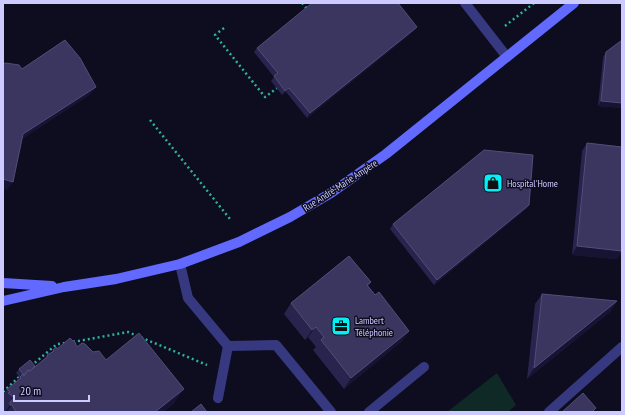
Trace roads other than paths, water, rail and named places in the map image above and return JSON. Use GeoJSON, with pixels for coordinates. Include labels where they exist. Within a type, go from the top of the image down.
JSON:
{"type":"FeatureCollection","features":[{"type":"Feature","properties":{"kind":"street"},"geometry":{"type":"LineString","coordinates":[[465,3],[507,57]]}},
{"type":"Feature","properties":{"kind":"street","name":"Rue André-Marie Ampère"},"geometry":{"type":"LineString","coordinates":[[3,301],[64,287],[116,279],[180,264],[239,242],[290,217],[331,193],[414,132],[574,3]]}},
{"type":"Feature","properties":{"kind":"street"},"geometry":{"type":"LineString","coordinates":[[180,264],[188,298],[228,346],[218,398]]}},
{"type":"Feature","properties":{"kind":"street","name":"Rue André-Marie Ampère"},"geometry":{"type":"LineString","coordinates":[[3,283],[64,287]]}},
{"type":"Feature","properties":{"kind":"street"},"geometry":{"type":"LineString","coordinates":[[228,346],[276,345],[331,412]]}},
{"type":"Feature","properties":{"kind":"street"},"geometry":{"type":"LineString","coordinates":[[549,412],[622,347]]}},
{"type":"Feature","properties":{"kind":"street"},"geometry":{"type":"LineString","coordinates":[[369,412],[424,367]]}},
{"type":"Feature","properties":{"kind":"place","name":"Hospital'Home"},"geometry":{"type":"Point","coordinates":[493,183]}},
{"type":"Feature","properties":{"kind":"place","name":"Lambert Téléphonie"},"geometry":{"type":"Point","coordinates":[341,326]}}]}
